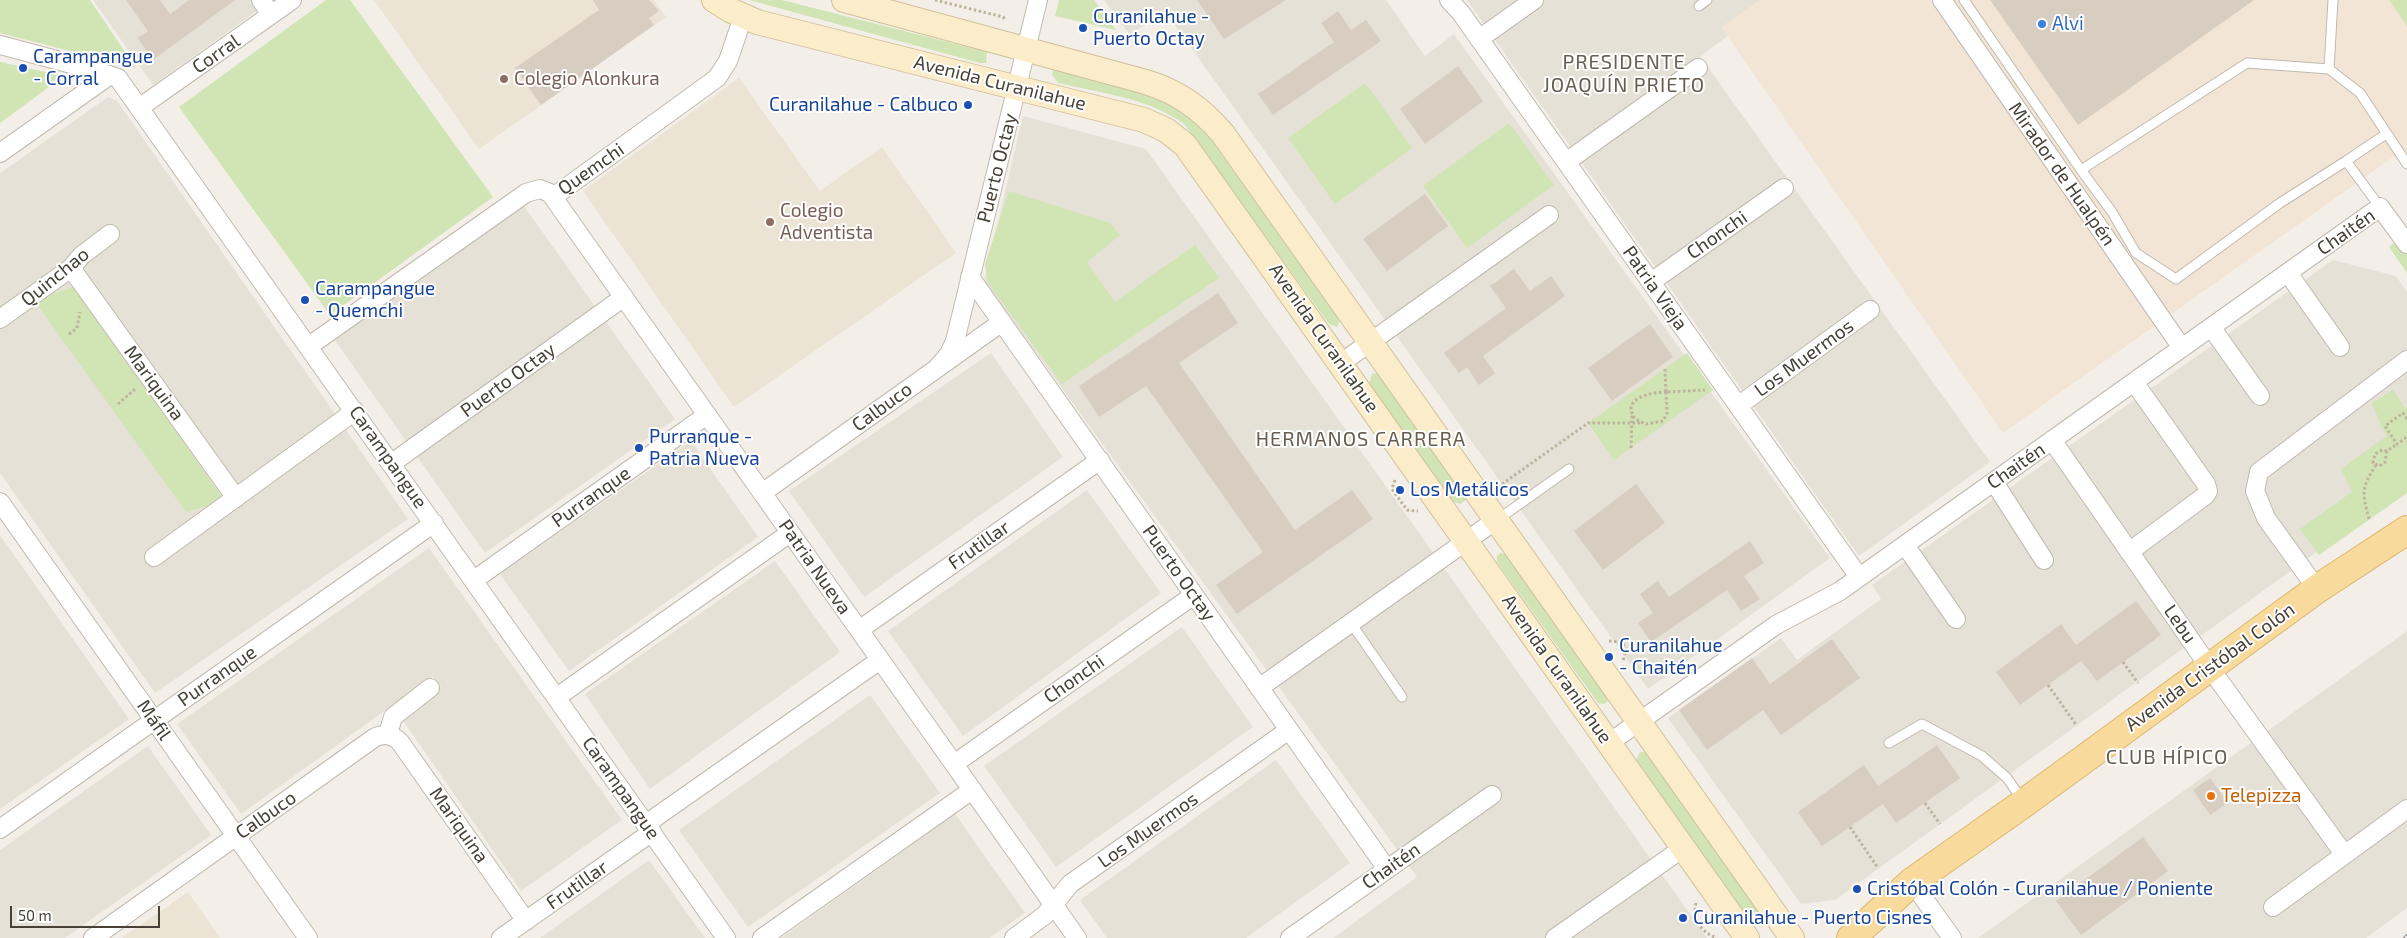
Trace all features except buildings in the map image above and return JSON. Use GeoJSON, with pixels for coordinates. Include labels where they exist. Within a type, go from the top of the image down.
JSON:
{"type":"FeatureCollection","features":[{"type":"Feature","properties":{"kind":"main road","name":"Avenida Curanilahue"},"geometry":{"type":"LineString","coordinates":[[714,0],[743,17],[773,26],[1144,120],[1157,124],[1177,137],[1201,165],[1747,938]]}},
{"type":"Feature","properties":{"kind":"main road","name":"Avenida Curanilahue"},"geometry":{"type":"LineString","coordinates":[[844,0],[1162,87],[1190,101],[1202,111],[1223,134],[1792,938]]}},
{"type":"Feature","properties":{"kind":"main road","name":"Avenida Cristóbal Colón"},"geometry":{"type":"LineString","coordinates":[[1851,938],[1912,882],[2024,803],[2317,589],[2407,530]]}},
{"type":"Feature","properties":{"kind":"street"},"geometry":{"type":"LineString","coordinates":[[261,0],[271,14]]}},
{"type":"Feature","properties":{"kind":"street","name":"Corral"},"geometry":{"type":"LineString","coordinates":[[139,108],[292,0]]}},
{"type":"Feature","properties":{"kind":"street","name":"Puerto Octay"},"geometry":{"type":"LineString","coordinates":[[936,368],[952,348],[1038,0]]}},
{"type":"Feature","properties":{"kind":"street","name":"Patria Vieja"},"geometry":{"type":"LineString","coordinates":[[1449,0],[1479,39],[1859,577]]}},
{"type":"Feature","properties":{"kind":"street"},"geometry":{"type":"LineString","coordinates":[[1479,39],[1534,0]]}},
{"type":"Feature","properties":{"kind":"street","name":"Mirador de Hualpén"},"geometry":{"type":"LineString","coordinates":[[1942,0],[2182,348]]}},
{"type":"Feature","properties":{"kind":"street","name":"Quemchi"},"geometry":{"type":"LineString","coordinates":[[309,346],[526,192],[540,189],[553,197],[717,78],[728,61],[743,17]]}},
{"type":"Feature","properties":{"kind":"street","name":"Carampangue"},"geometry":{"type":"LineString","coordinates":[[0,45],[118,78],[726,938]]}},
{"type":"Feature","properties":{"kind":"street"},"geometry":{"type":"LineString","coordinates":[[1566,162],[1698,68]]}},
{"type":"Feature","properties":{"kind":"street"},"geometry":{"type":"LineString","coordinates":[[0,153],[110,75]]}},
{"type":"Feature","properties":{"kind":"street","name":"Chonchi"},"geometry":{"type":"LineString","coordinates":[[1651,282],[1784,188]]}},
{"type":"Feature","properties":{"kind":"street","name":"Patria Nueva"},"geometry":{"type":"LineString","coordinates":[[553,197],[1076,938]]}},
{"type":"Feature","properties":{"kind":"street","name":"Chaitén"},"geometry":{"type":"LineString","coordinates":[[1609,743],[1776,625],[1802,609],[1828,598],[1859,577],[2380,207],[2407,244]]}},
{"type":"Feature","properties":{"kind":"street"},"geometry":{"type":"LineString","coordinates":[[1341,363],[1548,215]]}},
{"type":"Feature","properties":{"kind":"street","name":"Quinchao"},"geometry":{"type":"LineString","coordinates":[[0,319],[71,268],[81,256],[110,234]]}},
{"type":"Feature","properties":{"kind":"street","name":"Mariquina"},"geometry":{"type":"LineString","coordinates":[[71,268],[236,498]]}},
{"type":"Feature","properties":{"kind":"street"},"geometry":{"type":"LineString","coordinates":[[2288,273],[2340,347]]}},
{"type":"Feature","properties":{"kind":"street","name":"Puerto Octay"},"geometry":{"type":"LineString","coordinates":[[970,277],[1387,869]]}},
{"type":"Feature","properties":{"kind":"street","name":"Puerto Octay"},"geometry":{"type":"LineString","coordinates":[[392,463],[624,297]]}},
{"type":"Feature","properties":{"kind":"street","name":"Los Muermos"},"geometry":{"type":"LineString","coordinates":[[1738,406],[1870,310]]}},
{"type":"Feature","properties":{"kind":"street","name":"Calbuco"},"geometry":{"type":"LineString","coordinates":[[762,493],[1002,322]]}},
{"type":"Feature","properties":{"kind":"street"},"geometry":{"type":"LineString","coordinates":[[2211,327],[2260,396]]}},
{"type":"Feature","properties":{"kind":"street"},"geometry":{"type":"LineString","coordinates":[[2317,589],[2266,518],[2255,491],[2259,472],[2407,360]]}},
{"type":"Feature","properties":{"kind":"street"},"geometry":{"type":"LineString","coordinates":[[2130,552],[2206,495],[2208,491],[2206,484],[2134,382]]}},
{"type":"Feature","properties":{"kind":"street"},"geometry":{"type":"LineString","coordinates":[[154,557],[355,412]]}},
{"type":"Feature","properties":{"kind":"street","name":"Purranque"},"geometry":{"type":"LineString","coordinates":[[474,580],[707,415]]}},
{"type":"Feature","properties":{"kind":"street","name":"Lebu"},"geometry":{"type":"LineString","coordinates":[[2052,440],[2210,668],[2344,854]]}},
{"type":"Feature","properties":{"kind":"street","name":"Frutillar"},"geometry":{"type":"LineString","coordinates":[[859,630],[1100,460]]}},
{"type":"Feature","properties":{"kind":"street"},"geometry":{"type":"LineString","coordinates":[[1994,482],[2044,560]]}},
{"type":"Feature","properties":{"kind":"street","name":"Máfil"},"geometry":{"type":"LineString","coordinates":[[0,502],[308,938]]}},
{"type":"Feature","properties":{"kind":"street"},"geometry":{"type":"LineString","coordinates":[[1260,688],[1496,520]]}},
{"type":"Feature","properties":{"kind":"street","name":"Purranque"},"geometry":{"type":"LineString","coordinates":[[0,829],[434,523]]}},
{"type":"Feature","properties":{"kind":"street"},"geometry":{"type":"LineString","coordinates":[[557,697],[790,533]]}},
{"type":"Feature","properties":{"kind":"street"},"geometry":{"type":"LineString","coordinates":[[1904,545],[1956,619]]}},
{"type":"Feature","properties":{"kind":"street","name":"Chonchi"},"geometry":{"type":"LineString","coordinates":[[954,764],[1194,594]]}},
{"type":"Feature","properties":{"kind":"street","name":"Frutillar"},"geometry":{"type":"LineString","coordinates":[[501,938],[880,660]]}},
{"type":"Feature","properties":{"kind":"street"},"geometry":{"type":"LineString","coordinates":[[388,734],[393,717],[430,688]]}},
{"type":"Feature","properties":{"kind":"street","name":"Los Muermos"},"geometry":{"type":"LineString","coordinates":[[1014,938],[1035,923],[1070,884],[1290,730]]}},
{"type":"Feature","properties":{"kind":"street","name":"Mariquina"},"geometry":{"type":"LineString","coordinates":[[388,734],[400,742],[526,920]]}},
{"type":"Feature","properties":{"kind":"street","name":"Calbuco"},"geometry":{"type":"LineString","coordinates":[[93,938],[374,738],[388,734]]}},
{"type":"Feature","properties":{"kind":"street"},"geometry":{"type":"LineString","coordinates":[[762,938],[972,790]]}},
{"type":"Feature","properties":{"kind":"street","name":"Chaitén"},"geometry":{"type":"LineString","coordinates":[[1290,938],[1492,795]]}},
{"type":"Feature","properties":{"kind":"street"},"geometry":{"type":"LineString","coordinates":[[2273,907],[2407,809]]}},
{"type":"Feature","properties":{"kind":"street"},"geometry":{"type":"LineString","coordinates":[[1555,938],[1683,848]]}},
{"type":"Feature","properties":{"kind":"street"},"geometry":{"type":"LineString","coordinates":[[1912,882],[1952,938]]}},
{"type":"Feature","properties":{"kind":"lane"},"geometry":{"type":"LineString","coordinates":[[1698,6],[1707,0]]}},
{"type":"Feature","properties":{"kind":"lane"},"geometry":{"type":"LineString","coordinates":[[1964,0],[2112,212],[2136,253],[2176,279],[2280,203],[2386,134]]}},
{"type":"Feature","properties":{"kind":"lane"},"geometry":{"type":"LineString","coordinates":[[2329,69],[2333,0]]}},
{"type":"Feature","properties":{"kind":"lane"},"geometry":{"type":"LineString","coordinates":[[2081,170],[2246,64],[2329,69],[2360,93],[2407,164]]}},
{"type":"Feature","properties":{"kind":"lane"},"geometry":{"type":"LineString","coordinates":[[2346,161],[2380,207]]}},
{"type":"Feature","properties":{"kind":"lane"},"geometry":{"type":"LineString","coordinates":[[1496,520],[1569,468]]}},
{"type":"Feature","properties":{"kind":"lane"},"geometry":{"type":"LineString","coordinates":[[1351,623],[1402,697]]}},
{"type":"Feature","properties":{"kind":"lane"},"geometry":{"type":"LineString","coordinates":[[1889,743],[1922,724],[1982,756],[2007,778],[2024,803]]}},
{"type":"Feature","properties":{"kind":"path"},"geometry":{"type":"LineString","coordinates":[[935,0],[1003,17]]}},
{"type":"Feature","properties":{"kind":"path"},"geometry":{"type":"LineString","coordinates":[[1481,498],[1588,423],[1650,424],[1663,420],[1667,413],[1665,369]]}},
{"type":"Feature","properties":{"kind":"path"},"geometry":{"type":"LineString","coordinates":[[1631,448],[1632,412],[1634,402],[1641,395],[1666,392],[1727,390]]}},
{"type":"Feature","properties":{"kind":"path"},"geometry":{"type":"LineString","coordinates":[[1632,412],[1635,419],[1642,423]]}},
{"type":"Feature","properties":{"kind":"path"},"geometry":{"type":"LineString","coordinates":[[2397,444],[2385,426],[2403,413],[2407,419]]}},
{"type":"Feature","properties":{"kind":"path"},"geometry":{"type":"LineString","coordinates":[[2376,465],[2372,460],[2375,454],[2382,450],[2387,451],[2407,438]]}},
{"type":"Feature","properties":{"kind":"path"},"geometry":{"type":"LineString","coordinates":[[2376,465],[2380,466],[2385,462],[2387,451]]}},
{"type":"Feature","properties":{"kind":"path"},"geometry":{"type":"LineString","coordinates":[[2369,520],[2363,495],[2364,484],[2376,465]]}},
{"type":"Feature","properties":{"kind":"path"},"geometry":{"type":"LineString","coordinates":[[2123,662],[2138,683]]}},
{"type":"Feature","properties":{"kind":"path"},"geometry":{"type":"LineString","coordinates":[[2048,685],[2077,726]]}},
{"type":"Feature","properties":{"kind":"path"},"geometry":{"type":"LineString","coordinates":[[1925,803],[1940,824]]}},
{"type":"Feature","properties":{"kind":"path"},"geometry":{"type":"LineString","coordinates":[[1850,827],[1878,868]]}},
{"type":"Feature","properties":{"kind":"shaded area"},"geometry":{"type":"Polygon","coordinates":[[[93,0],[272,0],[153,85],[93,0]]]}},
{"type":"Feature","properties":{"kind":"shaded area","name":"Colegio Alonkura"},"geometry":{"type":"Polygon","coordinates":[[[374,0],[654,0],[666,17],[479,149],[374,0]]]}},
{"type":"Feature","properties":{"kind":"shaded area"},"geometry":{"type":"Polygon","coordinates":[[[1104,0],[1386,0],[1425,56],[1454,34],[1830,558],[1648,689],[1165,11],[1130,35],[1104,0]]]}},
{"type":"Feature","properties":{"kind":"shaded area"},"geometry":{"type":"Polygon","coordinates":[[[1467,0],[1778,0],[1700,56],[1990,462],[1859,556],[1467,0]]]}},
{"type":"Feature","properties":{"kind":"shaded area"},"geometry":{"type":"Polygon","coordinates":[[[1760,0],[2389,0],[2407,26],[2407,166],[2398,154],[2003,433],[1721,27],[1760,0]]]}},
{"type":"Feature","properties":{"kind":"shaded area","name":"Colegio Adventista"},"geometry":{"type":"Polygon","coordinates":[[[739,78],[820,191],[882,147],[956,253],[734,407],[583,191],[739,78]]]}},
{"type":"Feature","properties":{"kind":"shaded area"},"geometry":{"type":"Polygon","coordinates":[[[108,97],[117,101],[408,519],[155,693],[0,473],[0,173],[108,97]]]}},
{"type":"Feature","properties":{"kind":"shaded area"},"geometry":{"type":"Polygon","coordinates":[[[1023,116],[1146,149],[1707,938],[1333,938],[1417,877],[984,281],[1023,116]]]}},
{"type":"Feature","properties":{"kind":"shaded area"},"geometry":{"type":"Polygon","coordinates":[[[524,206],[675,419],[485,553],[334,339],[524,206]]]}},
{"type":"Feature","properties":{"kind":"shaded area"},"geometry":{"type":"Polygon","coordinates":[[[2333,260],[2396,276],[2407,292],[2407,487],[1835,900],[1801,904],[1668,718],[1781,638],[1797,660],[1881,599],[1872,585],[2333,260]]]}},
{"type":"Feature","properties":{"kind":"shaded area"},"geometry":{"type":"Polygon","coordinates":[[[991,353],[1063,457],[864,597],[789,491],[991,353]]]}},
{"type":"Feature","properties":{"kind":"shaded area"},"geometry":{"type":"Polygon","coordinates":[[[691,441],[758,537],[569,671],[500,574],[691,441]]]}},
{"type":"Feature","properties":{"kind":"shaded area"},"geometry":{"type":"Polygon","coordinates":[[[1087,490],[1161,593],[963,736],[888,631],[1087,490]]]}},
{"type":"Feature","properties":{"kind":"shaded area"},"geometry":{"type":"Polygon","coordinates":[[[0,535],[129,719],[0,809],[0,535]]]}},
{"type":"Feature","properties":{"kind":"shaded area"},"geometry":{"type":"Polygon","coordinates":[[[429,548],[622,820],[521,891],[400,716],[441,687],[433,676],[241,814],[177,724],[429,548]]]}},
{"type":"Feature","properties":{"kind":"shaded area"},"geometry":{"type":"Polygon","coordinates":[[[775,561],[840,652],[650,789],[585,694],[775,561]]]}},
{"type":"Feature","properties":{"kind":"shaded area"},"geometry":{"type":"Polygon","coordinates":[[[1182,627],[1253,727],[1056,867],[984,766],[1182,627]]]}},
{"type":"Feature","properties":{"kind":"shaded area"},"geometry":{"type":"Polygon","coordinates":[[[2407,631],[2407,908],[2366,938],[1978,938],[2407,631]]]}},
{"type":"Feature","properties":{"kind":"shaded area"},"geometry":{"type":"Polygon","coordinates":[[[870,695],[940,793],[748,927],[679,830],[870,695]]]}},
{"type":"Feature","properties":{"kind":"shaded area"},"geometry":{"type":"Polygon","coordinates":[[[148,746],[211,835],[65,938],[0,938],[0,850],[148,746]]]}},
{"type":"Feature","properties":{"kind":"shaded area"},"geometry":{"type":"Polygon","coordinates":[[[1276,760],[1350,863],[1246,938],[1107,938],[1080,900],[1276,760]]]}},
{"type":"Feature","properties":{"kind":"shaded area"},"geometry":{"type":"Polygon","coordinates":[[[955,814],[1025,913],[989,938],[781,938],[955,814]]]}},
{"type":"Feature","properties":{"kind":"shaded area"},"geometry":{"type":"Polygon","coordinates":[[[649,860],[705,938],[540,938],[649,860]]]}},
{"type":"Feature","properties":{"kind":"shaded area"},"geometry":{"type":"Polygon","coordinates":[[[188,892],[220,938],[122,938],[188,892]]]}},
{"type":"Feature","properties":{"kind":"green space"},"geometry":{"type":"Polygon","coordinates":[[[0,0],[90,0],[136,68],[0,33],[0,0]]]}},
{"type":"Feature","properties":{"kind":"green space"},"geometry":{"type":"Polygon","coordinates":[[[326,0],[350,0],[493,197],[330,315],[179,107],[326,0]]]}},
{"type":"Feature","properties":{"kind":"green space"},"geometry":{"type":"Polygon","coordinates":[[[749,0],[782,0],[987,52],[986,63],[980,63],[749,0]]]}},
{"type":"Feature","properties":{"kind":"green space"},"geometry":{"type":"Polygon","coordinates":[[[1059,0],[1094,0],[1116,30],[1055,16],[1059,0]]]}},
{"type":"Feature","properties":{"kind":"green space"},"geometry":{"type":"Polygon","coordinates":[[[2389,0],[2407,0],[2407,26],[2389,0]]]}},
{"type":"Feature","properties":{"kind":"green space"},"geometry":{"type":"Polygon","coordinates":[[[0,62],[64,76],[0,123],[0,62]]]}},
{"type":"Feature","properties":{"kind":"green space"},"geometry":{"type":"Polygon","coordinates":[[[1059,69],[1142,92],[1175,105],[1204,130],[1340,320],[1337,327],[1329,324],[1184,124],[1170,115],[1140,102],[1058,83],[1052,75],[1053,70],[1059,69]]]}},
{"type":"Feature","properties":{"kind":"green space"},"geometry":{"type":"Polygon","coordinates":[[[1365,83],[1412,148],[1335,204],[1288,138],[1365,83]]]}},
{"type":"Feature","properties":{"kind":"green space"},"geometry":{"type":"Polygon","coordinates":[[[1509,123],[1554,185],[1467,248],[1423,186],[1509,123]]]}},
{"type":"Feature","properties":{"kind":"green space"},"geometry":{"type":"Polygon","coordinates":[[[1009,191],[1110,223],[1120,235],[1087,262],[1115,302],[1195,245],[1219,278],[1062,384],[988,283],[985,264],[1009,191]]]}},
{"type":"Feature","properties":{"kind":"green space"},"geometry":{"type":"Polygon","coordinates":[[[2404,235],[2407,240],[2407,273],[2389,247],[2404,235]]]}},
{"type":"Feature","properties":{"kind":"green space"},"geometry":{"type":"Polygon","coordinates":[[[73,287],[225,501],[186,512],[34,300],[73,287]]]}},
{"type":"Feature","properties":{"kind":"green space"},"geometry":{"type":"Polygon","coordinates":[[[1687,353],[1713,390],[1614,460],[1588,423],[1687,353]]]}},
{"type":"Feature","properties":{"kind":"green space"},"geometry":{"type":"Polygon","coordinates":[[[1377,373],[1383,377],[1465,492],[1466,500],[1460,504],[1452,501],[1369,384],[1372,374],[1377,373]]]}},
{"type":"Feature","properties":{"kind":"green space"},"geometry":{"type":"Polygon","coordinates":[[[2393,390],[2405,408],[2407,407],[2407,493],[2319,555],[2300,529],[2352,492],[2341,469],[2387,436],[2372,403],[2393,390]]]}},
{"type":"Feature","properties":{"kind":"green space"},"geometry":{"type":"Polygon","coordinates":[[[1500,553],[1508,554],[1608,695],[1608,701],[1604,704],[1598,703],[1497,562],[1497,556],[1500,553]]]}},
{"type":"Feature","properties":{"kind":"green space"},"geometry":{"type":"Polygon","coordinates":[[[1640,752],[1646,752],[1764,917],[1764,925],[1762,927],[1753,925],[1636,760],[1640,752]]]}},
{"type":"Feature","properties":{"kind":"place","name":"Alvi"},"geometry":{"type":"Point","coordinates":[2042,24]}},
{"type":"Feature","properties":{"kind":"place","name":"Curanilahue - Puerto Octay"},"geometry":{"type":"Point","coordinates":[1083,28]}},
{"type":"Feature","properties":{"kind":"place","name":"Carampangue - Corral"},"geometry":{"type":"Point","coordinates":[23,68]}},
{"type":"Feature","properties":{"kind":"place","name":"Colegio Alonkura"},"geometry":{"type":"Point","coordinates":[504,79]}},
{"type":"Feature","properties":{"kind":"place","name":"Curanilahue - Calbuco"},"geometry":{"type":"Point","coordinates":[968,105]}},
{"type":"Feature","properties":{"kind":"place","name":"Colegio Adventista"},"geometry":{"type":"Point","coordinates":[770,222]}},
{"type":"Feature","properties":{"kind":"place","name":"Carampangue - Quemchi"},"geometry":{"type":"Point","coordinates":[305,300]}},
{"type":"Feature","properties":{"kind":"place","name":"Purranque - Patria Nueva"},"geometry":{"type":"Point","coordinates":[639,448]}},
{"type":"Feature","properties":{"kind":"place","name":"Los Metálicos"},"geometry":{"type":"Point","coordinates":[1400,490]}},
{"type":"Feature","properties":{"kind":"place","name":"Curanilahue - Chaitén"},"geometry":{"type":"Point","coordinates":[1609,657]}},
{"type":"Feature","properties":{"kind":"place","name":"Telepizza"},"geometry":{"type":"Point","coordinates":[2211,796]}},
{"type":"Feature","properties":{"kind":"place","name":"Cristóbal Colón - Curanilahue / Poniente"},"geometry":{"type":"Point","coordinates":[1857,889]}},
{"type":"Feature","properties":{"kind":"place","name":"Curanilahue - Puerto Cisnes"},"geometry":{"type":"Point","coordinates":[1683,918]}},
{"type":"Feature","properties":{"kind":"district","name":"PRESIDENTE JOAQUÍN PRIETO"},"geometry":{"type":"Point","coordinates":[1624,74]}},
{"type":"Feature","properties":{"kind":"district","name":"HERMANOS CARRERA"},"geometry":{"type":"Point","coordinates":[1361,439]}},
{"type":"Feature","properties":{"kind":"district","name":"CLUB HÍPICO"},"geometry":{"type":"Point","coordinates":[2167,757]}}]}
